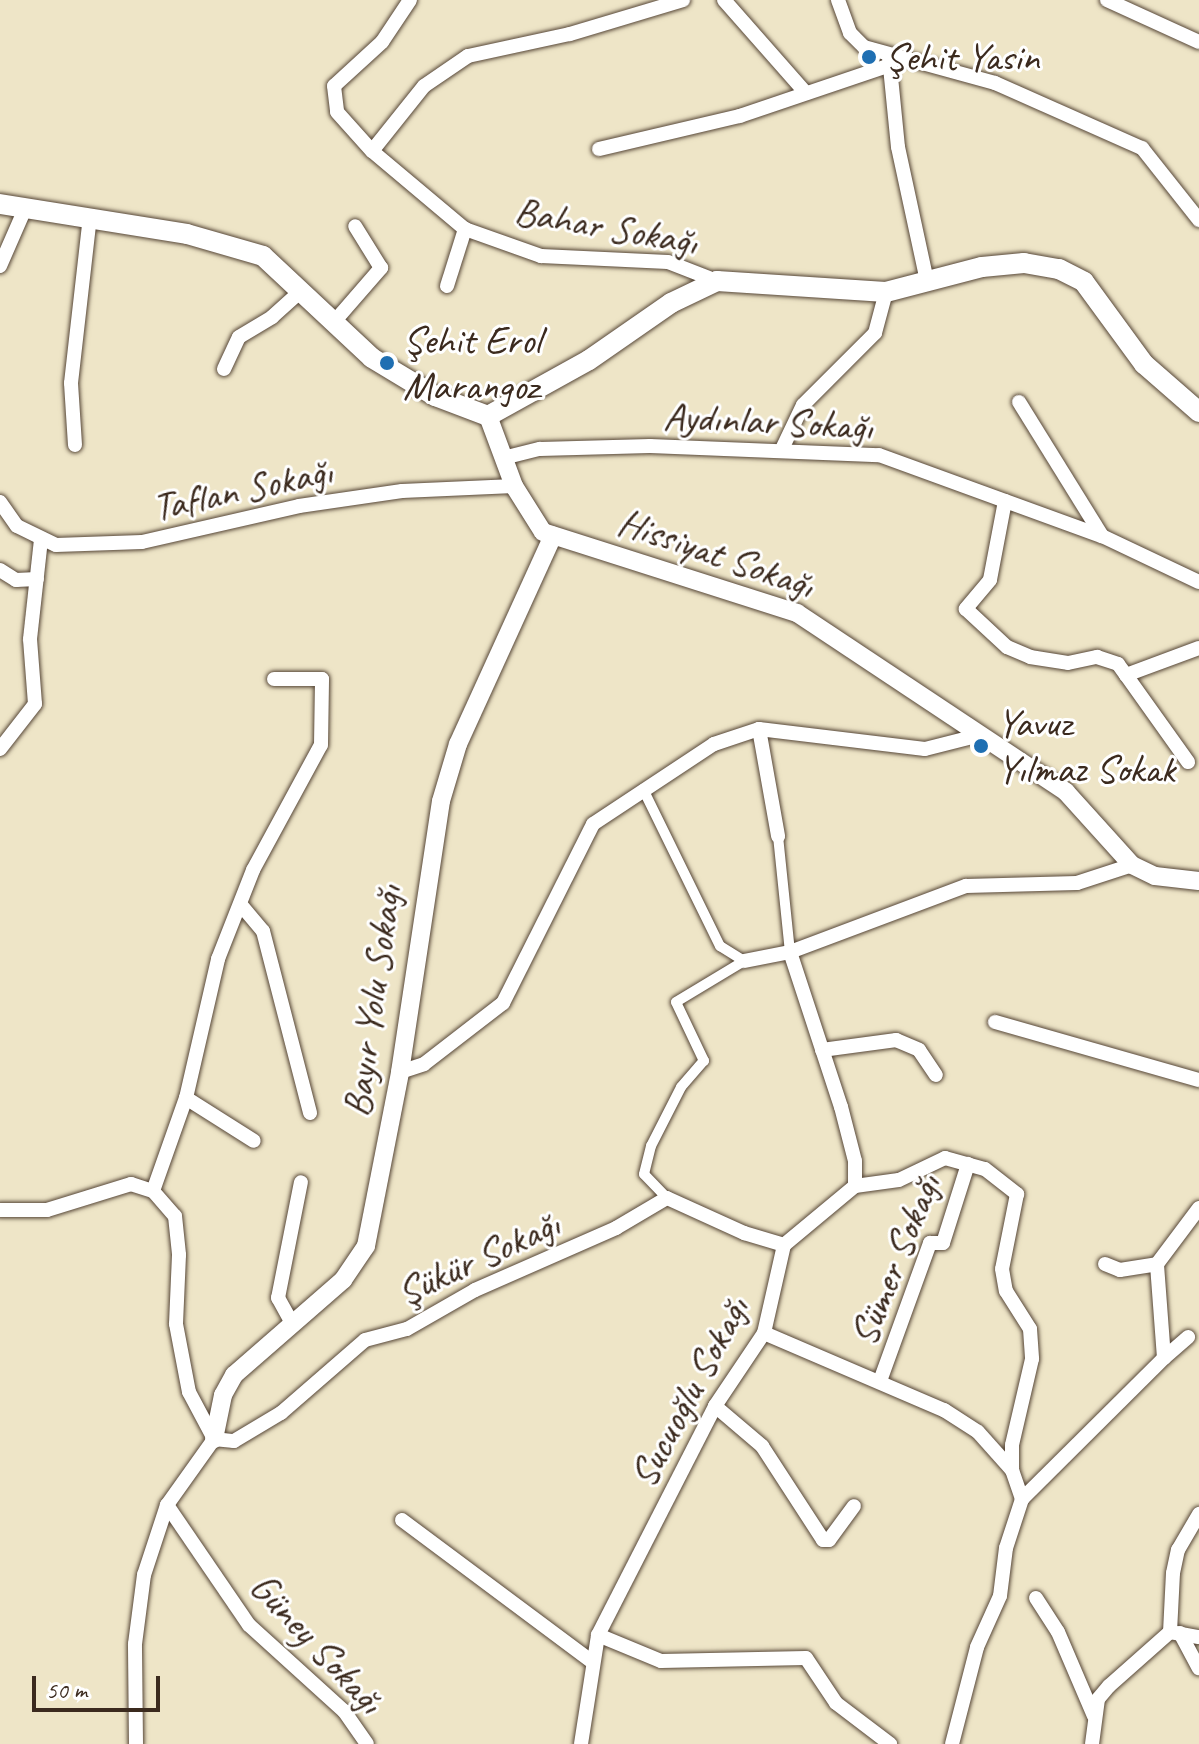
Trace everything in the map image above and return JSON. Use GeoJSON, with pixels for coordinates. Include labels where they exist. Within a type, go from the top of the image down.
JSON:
{"type":"FeatureCollection","features":[{"type":"Feature","properties":{"kind":"main road"},"geometry":{"type":"LineString","coordinates":[[0,204],[24,211],[90,217],[187,234],[263,256],[372,358],[435,396],[488,416],[589,360],[671,303],[717,281],[886,292],[1002,263],[1044,265],[1073,275],[1102,300],[1144,364],[1199,412]]}},
{"type":"Feature","properties":{"kind":"street","name":"Bahar Sokağı"},"geometry":{"type":"LineString","coordinates":[[410,0],[382,42],[334,86],[337,112],[372,151],[465,229],[541,256],[668,262],[717,281]]}},
{"type":"Feature","properties":{"kind":"street"},"geometry":{"type":"LineString","coordinates":[[372,151],[424,86],[468,56],[570,34],[683,0]]}},
{"type":"Feature","properties":{"kind":"street"},"geometry":{"type":"LineString","coordinates":[[724,0],[806,93]]}},
{"type":"Feature","properties":{"kind":"street"},"geometry":{"type":"LineString","coordinates":[[838,0],[850,33],[864,47],[888,62],[995,83],[1130,142],[1172,180],[1199,220]]}},
{"type":"Feature","properties":{"kind":"street"},"geometry":{"type":"LineString","coordinates":[[1107,0],[1199,42]]}},
{"type":"Feature","properties":{"kind":"street"},"geometry":{"type":"LineString","coordinates":[[599,149],[740,116],[888,62]]}},
{"type":"Feature","properties":{"kind":"street"},"geometry":{"type":"LineString","coordinates":[[888,62],[898,147],[927,281]]}},
{"type":"Feature","properties":{"kind":"street"},"geometry":{"type":"LineString","coordinates":[[0,266],[24,211]]}},
{"type":"Feature","properties":{"kind":"street"},"geometry":{"type":"LineString","coordinates":[[75,445],[71,383],[90,217]]}},
{"type":"Feature","properties":{"kind":"street"},"geometry":{"type":"LineString","coordinates":[[334,322],[381,268],[355,226]]}},
{"type":"Feature","properties":{"kind":"street"},"geometry":{"type":"LineString","coordinates":[[447,286],[465,229]]}},
{"type":"Feature","properties":{"kind":"street"},"geometry":{"type":"LineString","coordinates":[[224,369],[228,352],[239,337],[272,317],[302,290]]}},
{"type":"Feature","properties":{"kind":"street"},"geometry":{"type":"LineString","coordinates":[[782,449],[803,405],[875,333],[886,292]]}},
{"type":"Feature","properties":{"kind":"street"},"geometry":{"type":"LineString","coordinates":[[1019,402],[1102,536]]}},
{"type":"Feature","properties":{"kind":"street","name":"Hissiyat Sokağı"},"geometry":{"type":"LineString","coordinates":[[488,416],[514,486],[533,521],[553,536],[797,613],[1066,792],[1132,865],[1155,876],[1199,881]]}},
{"type":"Feature","properties":{"kind":"street","name":"Aydınlar Sokağı"},"geometry":{"type":"LineString","coordinates":[[503,458],[540,449],[782,449],[879,455],[1102,536],[1199,582]]}},
{"type":"Feature","properties":{"kind":"street","name":"Taflan Sokağı"},"geometry":{"type":"LineString","coordinates":[[0,502],[17,526],[56,545],[142,542],[299,506],[402,491],[514,486]]}},
{"type":"Feature","properties":{"kind":"street"},"geometry":{"type":"LineString","coordinates":[[1005,501],[990,580],[967,612],[1007,647],[1030,657],[1068,663],[1097,657],[1118,664],[1188,762]]}},
{"type":"Feature","properties":{"kind":"street","name":"Bayır Yolu Sokağı"},"geometry":{"type":"LineString","coordinates":[[214,1439],[223,1395],[234,1375],[343,1280],[366,1246],[400,1072],[441,801],[458,744],[553,536]]}},
{"type":"Feature","properties":{"kind":"street"},"geometry":{"type":"LineString","coordinates":[[0,749],[35,704],[30,639],[41,539]]}},
{"type":"Feature","properties":{"kind":"street"},"geometry":{"type":"LineString","coordinates":[[0,570],[16,580],[37,579]]}},
{"type":"Feature","properties":{"kind":"street"},"geometry":{"type":"LineString","coordinates":[[1126,675],[1199,648]]}},
{"type":"Feature","properties":{"kind":"street"},"geometry":{"type":"LineString","coordinates":[[153,1191],[186,1098],[218,959],[253,870],[321,745],[322,679],[274,679]]}},
{"type":"Feature","properties":{"kind":"street"},"geometry":{"type":"LineString","coordinates":[[759,729],[778,836],[790,952],[855,1161],[855,1186]]}},
{"type":"Feature","properties":{"kind":"street"},"geometry":{"type":"LineString","coordinates":[[400,1072],[424,1064],[503,1003],[580,844],[593,824],[714,744],[759,729],[925,749],[980,735]]}},
{"type":"Feature","properties":{"kind":"street"},"geometry":{"type":"LineString","coordinates":[[643,789],[720,946],[744,961]]}},
{"type":"Feature","properties":{"kind":"street"},"geometry":{"type":"LineString","coordinates":[[1022,1499],[1012,1470],[1012,1445],[1032,1359],[1030,1329],[1006,1291],[1002,1269],[1017,1194],[1005,1181],[968,1164],[945,1158],[899,1180],[855,1186],[784,1245],[744,1233],[667,1198],[644,1174],[651,1146],[681,1087],[704,1061],[676,1002],[744,961],[790,952],[966,886],[1077,883],[1132,865]]}},
{"type":"Feature","properties":{"kind":"street"},"geometry":{"type":"LineString","coordinates":[[241,905],[263,931],[310,1113]]}},
{"type":"Feature","properties":{"kind":"street"},"geometry":{"type":"LineString","coordinates":[[995,1022],[1199,1080]]}},
{"type":"Feature","properties":{"kind":"street"},"geometry":{"type":"LineString","coordinates":[[822,1050],[896,1040],[919,1050],[936,1075]]}},
{"type":"Feature","properties":{"kind":"street"},"geometry":{"type":"LineString","coordinates":[[186,1098],[254,1141]]}},
{"type":"Feature","properties":{"kind":"street","name":"Sümer Sokağı"},"geometry":{"type":"LineString","coordinates":[[880,1381],[930,1243],[943,1243],[968,1164]]}},
{"type":"Feature","properties":{"kind":"street"},"geometry":{"type":"LineString","coordinates":[[292,1323],[278,1298],[301,1182]]}},
{"type":"Feature","properties":{"kind":"street"},"geometry":{"type":"LineString","coordinates":[[0,1210],[47,1210],[131,1184],[153,1191],[175,1216],[176,1324],[189,1392],[214,1439],[167,1505],[144,1575],[135,1644],[136,1744]]}},
{"type":"Feature","properties":{"kind":"street","name":"Şükür Sokağı"},"geometry":{"type":"LineString","coordinates":[[214,1439],[234,1441],[281,1413],[365,1340],[407,1329],[475,1290],[616,1228],[667,1198]]}},
{"type":"Feature","properties":{"kind":"street"},"geometry":{"type":"LineString","coordinates":[[1164,1358],[1157,1264],[1199,1208]]}},
{"type":"Feature","properties":{"kind":"street","name":"Sucuoğlu Sokağı"},"geometry":{"type":"LineString","coordinates":[[581,1744],[591,1661],[598,1635],[715,1406],[764,1333],[784,1245]]}},
{"type":"Feature","properties":{"kind":"street"},"geometry":{"type":"LineString","coordinates":[[1105,1264],[1120,1270],[1157,1264]]}},
{"type":"Feature","properties":{"kind":"street"},"geometry":{"type":"LineString","coordinates":[[764,1333],[944,1410],[978,1432],[1012,1470]]}},
{"type":"Feature","properties":{"kind":"street"},"geometry":{"type":"LineString","coordinates":[[952,1744],[977,1647],[1000,1596],[1006,1548],[1022,1499],[1188,1337]]}},
{"type":"Feature","properties":{"kind":"street"},"geometry":{"type":"LineString","coordinates":[[715,1406],[762,1446],[823,1540],[829,1540],[854,1506]]}},
{"type":"Feature","properties":{"kind":"street","name":"Güney Sokağı"},"geometry":{"type":"LineString","coordinates":[[167,1505],[249,1625],[344,1711],[367,1744]]}},
{"type":"Feature","properties":{"kind":"street"},"geometry":{"type":"LineString","coordinates":[[1199,1514],[1175,1562],[1175,1633],[1199,1668]]}},
{"type":"Feature","properties":{"kind":"street"},"geometry":{"type":"LineString","coordinates":[[402,1520],[591,1661]]}},
{"type":"Feature","properties":{"kind":"street"},"geometry":{"type":"LineString","coordinates":[[1036,1598],[1058,1632],[1094,1716]]}},
{"type":"Feature","properties":{"kind":"street"},"geometry":{"type":"LineString","coordinates":[[1092,1744],[1094,1716],[1109,1686],[1175,1633],[1199,1637]]}},
{"type":"Feature","properties":{"kind":"street"},"geometry":{"type":"LineString","coordinates":[[598,1635],[661,1661],[806,1658],[836,1703],[890,1744]]}},
{"type":"Feature","properties":{"kind":"place","name":"Şehit Yasin"},"geometry":{"type":"Point","coordinates":[869,57]}},
{"type":"Feature","properties":{"kind":"place","name":"Şehit Erol Marangoz"},"geometry":{"type":"Point","coordinates":[387,363]}},
{"type":"Feature","properties":{"kind":"place","name":"Yavuz Yılmaz Sokak"},"geometry":{"type":"Point","coordinates":[981,746]}}]}
